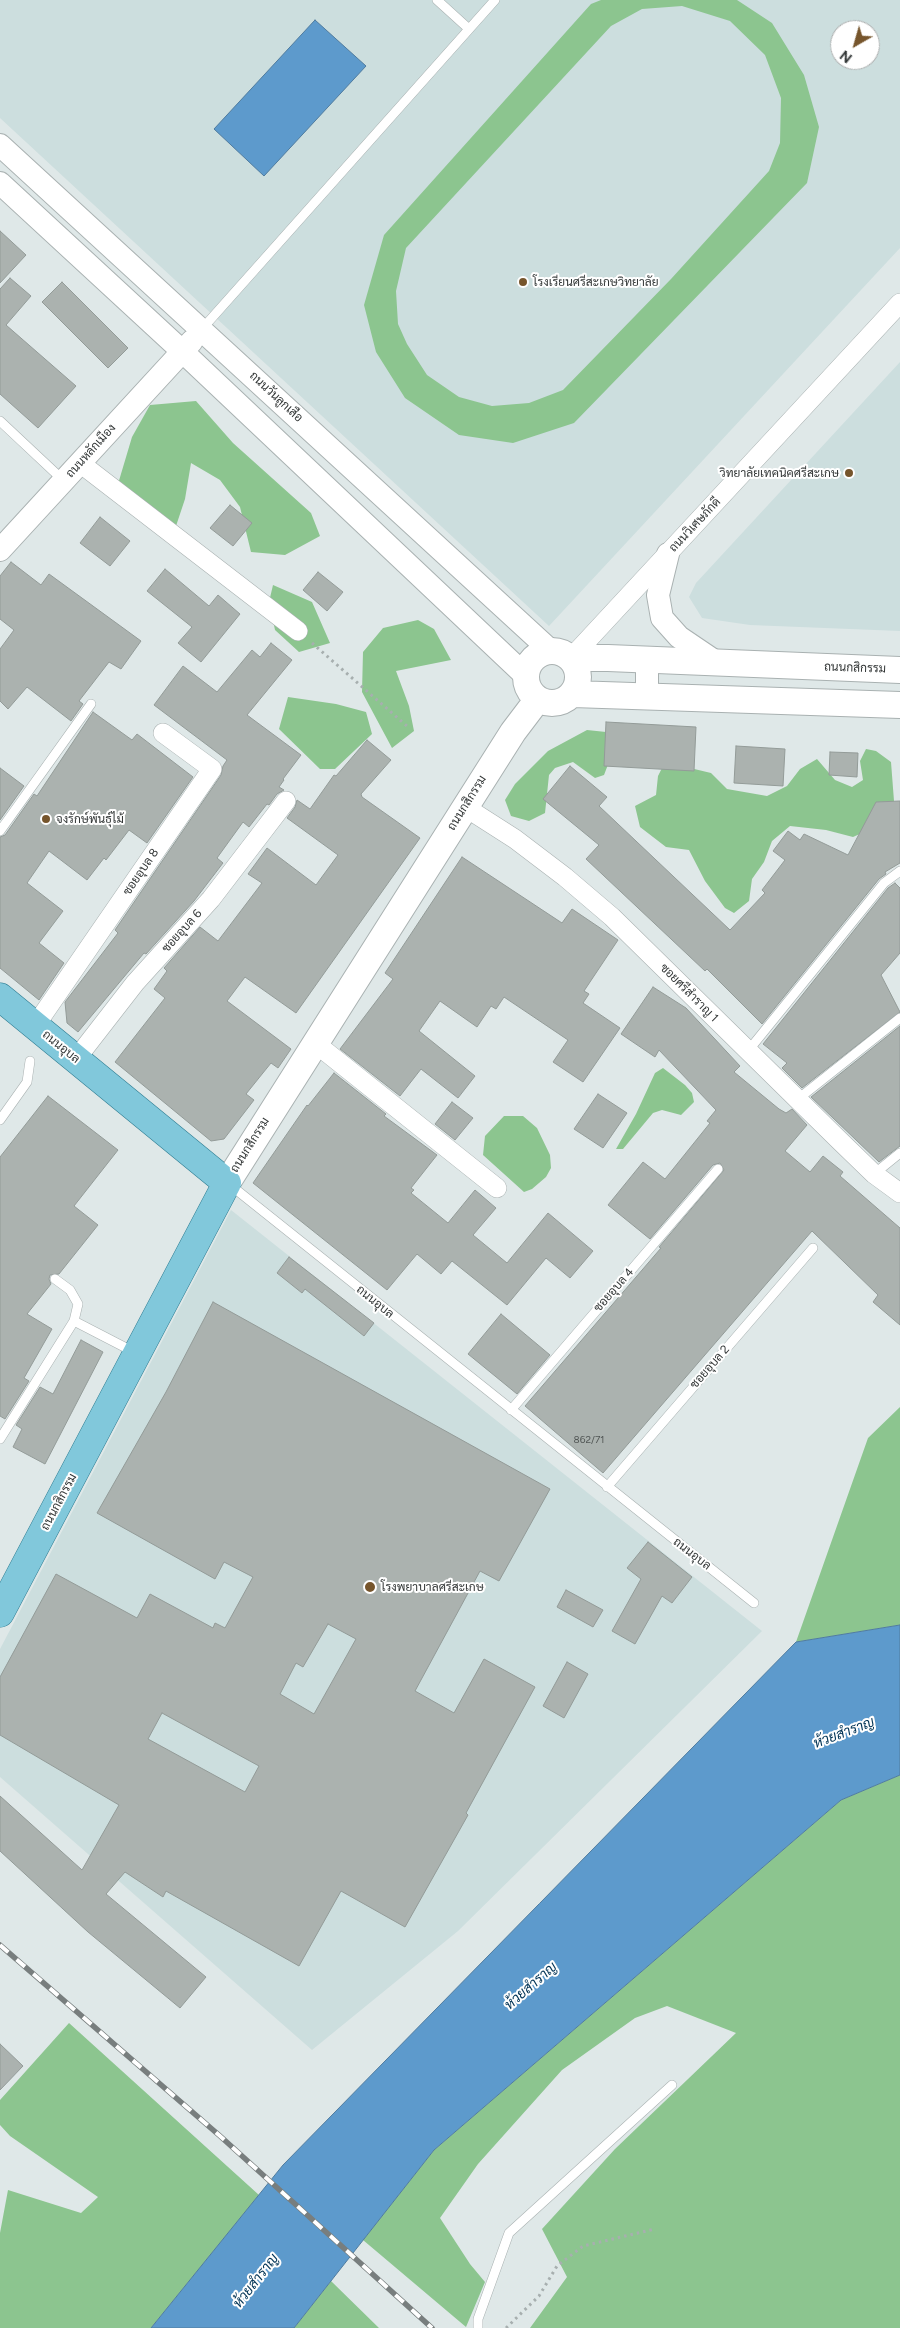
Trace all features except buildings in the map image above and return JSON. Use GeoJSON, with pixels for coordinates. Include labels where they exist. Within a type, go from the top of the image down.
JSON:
{"type":"FeatureCollection","features":[{"type":"Feature","properties":{"kind":"main road","name":"ถนนกสิกรรม"},"geometry":{"type":"LineString","coordinates":[[561,655],[900,670]]}},
{"type":"Feature","properties":{"kind":"main road"},"geometry":{"type":"LineString","coordinates":[[561,655],[578,672],[579,679],[573,694],[569,698],[557,703],[544,702],[538,699],[528,689],[526,676],[527,668],[536,656],[561,655]]}},
{"type":"Feature","properties":{"kind":"main road"},"geometry":{"type":"LineString","coordinates":[[573,694],[900,705]]}},
{"type":"Feature","properties":{"kind":"main road","name":"ถนนกสิกรรม"},"geometry":{"type":"LineString","coordinates":[[0,1613],[227,1183],[512,732],[538,699]]}},
{"type":"Feature","properties":{"kind":"main road","name":"ถนนอุบล"},"geometry":{"type":"LineString","coordinates":[[0,997],[227,1183]]}},
{"type":"Feature","properties":{"kind":"street","name":"ถนนวันลูกเสือ"},"geometry":{"type":"LineString","coordinates":[[0,145],[561,655]]}},
{"type":"Feature","properties":{"kind":"street"},"geometry":{"type":"LineString","coordinates":[[0,183],[182,351],[526,676]]}},
{"type":"Feature","properties":{"kind":"street","name":"ถนนวิเศษภักดี"},"geometry":{"type":"LineString","coordinates":[[561,655],[668,554],[900,303]]}},
{"type":"Feature","properties":{"kind":"street","name":"ถนนหลักเมือง"},"geometry":{"type":"LineString","coordinates":[[0,550],[202,329]]}},
{"type":"Feature","properties":{"kind":"street"},"geometry":{"type":"LineString","coordinates":[[80,463],[298,631]]}},
{"type":"Feature","properties":{"kind":"street"},"geometry":{"type":"LineString","coordinates":[[668,554],[658,595],[662,618],[679,637],[716,662]]}},
{"type":"Feature","properties":{"kind":"street"},"geometry":{"type":"LineString","coordinates":[[647,659],[647,695]]}},
{"type":"Feature","properties":{"kind":"street","name":"ซอยอุบล 8"},"geometry":{"type":"LineString","coordinates":[[36,1026],[212,768],[163,733]]}},
{"type":"Feature","properties":{"kind":"street","name":"ซอยอุบล 6"},"geometry":{"type":"LineString","coordinates":[[76,1059],[134,983],[211,899],[286,801]]}},
{"type":"Feature","properties":{"kind":"street","name":"ซอยศรีสำราญ 1"},"geometry":{"type":"LineString","coordinates":[[465,807],[515,839],[565,877],[612,917],[874,1174],[900,1193]]}},
{"type":"Feature","properties":{"kind":"street"},"geometry":{"type":"LineString","coordinates":[[315,1044],[497,1188]]}},
{"type":"Feature","properties":{"kind":"lane"},"geometry":{"type":"LineString","coordinates":[[438,0],[469,29]]}},
{"type":"Feature","properties":{"kind":"lane"},"geometry":{"type":"LineString","coordinates":[[202,329],[495,0]]}},
{"type":"Feature","properties":{"kind":"lane"},"geometry":{"type":"LineString","coordinates":[[0,421],[64,481]]}},
{"type":"Feature","properties":{"kind":"lane"},"geometry":{"type":"LineString","coordinates":[[0,831],[91,704]]}},
{"type":"Feature","properties":{"kind":"lane"},"geometry":{"type":"LineString","coordinates":[[748,1051],[884,882],[900,871]]}},
{"type":"Feature","properties":{"kind":"lane"},"geometry":{"type":"LineString","coordinates":[[798,1099],[900,1018]]}},
{"type":"Feature","properties":{"kind":"lane"},"geometry":{"type":"LineString","coordinates":[[1,1115],[27,1082],[30,1061]]}},
{"type":"Feature","properties":{"kind":"lane"},"geometry":{"type":"LineString","coordinates":[[874,1174],[900,1153]]}},
{"type":"Feature","properties":{"kind":"lane","name":"ซอยอุบล 4"},"geometry":{"type":"LineString","coordinates":[[511,1410],[718,1169]]}},
{"type":"Feature","properties":{"kind":"lane","name":"ถนนอุบล"},"geometry":{"type":"LineString","coordinates":[[227,1183],[754,1603]]}},
{"type":"Feature","properties":{"kind":"lane","name":"ซอยอุบล 2"},"geometry":{"type":"LineString","coordinates":[[607,1487],[813,1248]]}},
{"type":"Feature","properties":{"kind":"lane"},"geometry":{"type":"LineString","coordinates":[[1,1436],[74,1321],[78,1304],[70,1290],[55,1279]]}},
{"type":"Feature","properties":{"kind":"lane"},"geometry":{"type":"LineString","coordinates":[[74,1321],[137,1353]]}},
{"type":"Feature","properties":{"kind":"lane"},"geometry":{"type":"LineString","coordinates":[[632,1458],[640,1464]]}},
{"type":"Feature","properties":{"kind":"lane"},"geometry":{"type":"LineString","coordinates":[[478,2328],[478,2319],[509,2233],[672,2085]]}},
{"type":"Feature","properties":{"kind":"path"},"geometry":{"type":"LineString","coordinates":[[298,631],[408,727]]}},
{"type":"Feature","properties":{"kind":"path"},"geometry":{"type":"LineString","coordinates":[[506,2328],[539,2296],[557,2266],[583,2246],[655,2229]]}},
{"type":"Feature","properties":{"kind":"shaded area","name":"โรงเรียนศรีสะเกษวิทยาลัย"},"geometry":{"type":"Polygon","coordinates":[[[0,0],[900,0],[900,248],[549,626],[0,118],[0,0]]]}},
{"type":"Feature","properties":{"kind":"shaded area","name":"วิทยาลัยเทคนิคศรีสะเกษ"},"geometry":{"type":"Polygon","coordinates":[[[900,362],[900,631],[750,625],[702,618],[689,597],[696,583],[900,362]]]}},
{"type":"Feature","properties":{"kind":"shaded area","name":"โรงพยาบาลศรีสะเกษ"},"geometry":{"type":"Polygon","coordinates":[[[231,1210],[762,1631],[458,1931],[312,2050],[0,1777],[0,1649],[231,1210]]]}},
{"type":"Feature","properties":{"kind":"green space"},"geometry":{"type":"Polygon","coordinates":[[[601,0],[737,0],[772,23],[804,75],[819,127],[807,183],[574,423],[513,443],[459,435],[405,398],[376,352],[364,305],[384,235],[591,4],[601,0]],[[682,6],[642,9],[611,26],[406,248],[396,291],[398,324],[407,344],[427,375],[459,397],[492,406],[529,403],[563,390],[671,279],[769,171],[780,143],[781,98],[765,55],[730,21],[682,6]]]}},
{"type":"Feature","properties":{"kind":"green space"},"geometry":{"type":"Polygon","coordinates":[[[196,401],[233,443],[311,513],[320,536],[285,555],[251,552],[240,507],[220,480],[191,463],[185,499],[174,532],[118,484],[132,437],[150,405],[196,401]]]}},
{"type":"Feature","properties":{"kind":"green space"},"geometry":{"type":"Polygon","coordinates":[[[273,585],[312,602],[330,643],[299,652],[275,630],[269,602],[273,585]]]}},
{"type":"Feature","properties":{"kind":"green space"},"geometry":{"type":"Polygon","coordinates":[[[418,620],[434,629],[451,660],[396,671],[409,706],[414,731],[392,748],[362,692],[363,652],[383,628],[418,620]]]}},
{"type":"Feature","properties":{"kind":"green space"},"geometry":{"type":"Polygon","coordinates":[[[288,697],[336,704],[366,712],[372,734],[335,769],[320,769],[279,729],[288,697]]]}},
{"type":"Feature","properties":{"kind":"green space"},"geometry":{"type":"Polygon","coordinates":[[[587,730],[606,732],[614,749],[604,775],[595,778],[573,762],[555,768],[549,775],[545,813],[529,821],[511,816],[505,800],[515,784],[548,751],[587,730]]]}},
{"type":"Feature","properties":{"kind":"green space"},"geometry":{"type":"Polygon","coordinates":[[[866,749],[876,751],[891,762],[894,801],[871,829],[853,837],[826,830],[790,826],[772,841],[764,862],[752,879],[749,901],[734,913],[725,908],[705,881],[689,850],[666,847],[640,827],[635,806],[656,795],[658,776],[665,762],[711,773],[727,789],[767,796],[787,786],[800,769],[817,759],[835,780],[852,787],[863,780],[860,761],[866,749]]]}},
{"type":"Feature","properties":{"kind":"green space"},"geometry":{"type":"Polygon","coordinates":[[[663,1068],[685,1085],[692,1093],[694,1102],[681,1115],[662,1110],[653,1113],[623,1149],[616,1149],[636,1114],[655,1073],[663,1068]]]}},
{"type":"Feature","properties":{"kind":"green space"},"geometry":{"type":"Polygon","coordinates":[[[504,1116],[523,1116],[537,1128],[550,1155],[551,1168],[546,1177],[532,1189],[524,1192],[483,1155],[485,1136],[504,1116]]]}},
{"type":"Feature","properties":{"kind":"green space"},"geometry":{"type":"Polygon","coordinates":[[[900,1407],[900,1625],[796,1642],[868,1438],[900,1407]]]}},
{"type":"Feature","properties":{"kind":"green space"},"geometry":{"type":"Polygon","coordinates":[[[900,1775],[900,2328],[530,2328],[567,2277],[542,2229],[615,2149],[736,2033],[667,2006],[635,2018],[562,2070],[478,2164],[440,2218],[470,2264],[485,2282],[466,2327],[363,2240],[434,2150],[841,1800],[900,1775]]]}},
{"type":"Feature","properties":{"kind":"green space"},"geometry":{"type":"Polygon","coordinates":[[[69,2023],[259,2195],[151,2328],[0,2328],[0,2233],[8,2190],[81,2213],[98,2197],[10,2136],[0,2125],[0,2100],[69,2023]]]}},
{"type":"Feature","properties":{"kind":"green space"},"geometry":{"type":"Polygon","coordinates":[[[331,2281],[379,2328],[294,2328],[331,2281]]]}},
{"type":"Feature","properties":{"kind":"water"},"geometry":{"type":"Polygon","coordinates":[[[315,20],[366,66],[264,176],[214,129],[315,20]]]}},
{"type":"Feature","properties":{"kind":"water","name":"ห้วยสำราญ"},"geometry":{"type":"Polygon","coordinates":[[[900,1625],[900,1775],[841,1800],[434,2150],[294,2328],[151,2328],[283,2165],[796,1642],[900,1625]]]}},
{"type":"Feature","properties":{"kind":"railway"},"geometry":{"type":"LineString","coordinates":[[0,1945],[220,2136],[432,2328]]}},
{"type":"Feature","properties":{"kind":"place","name":"โรงเรียนศรีสะเกษวิทยาลัย"},"geometry":{"type":"Point","coordinates":[523,282]}},
{"type":"Feature","properties":{"kind":"place","name":"วิทยาลัยเทคนิคศรีสะเกษ"},"geometry":{"type":"Point","coordinates":[849,473]}},
{"type":"Feature","properties":{"kind":"place","name":"จงรักษ์พันธุ์ไม้"},"geometry":{"type":"Point","coordinates":[46,819]}},
{"type":"Feature","properties":{"kind":"place","name":"โรงพยาบาลศรีสะเกษ"},"geometry":{"type":"Point","coordinates":[370,1587]}}]}
